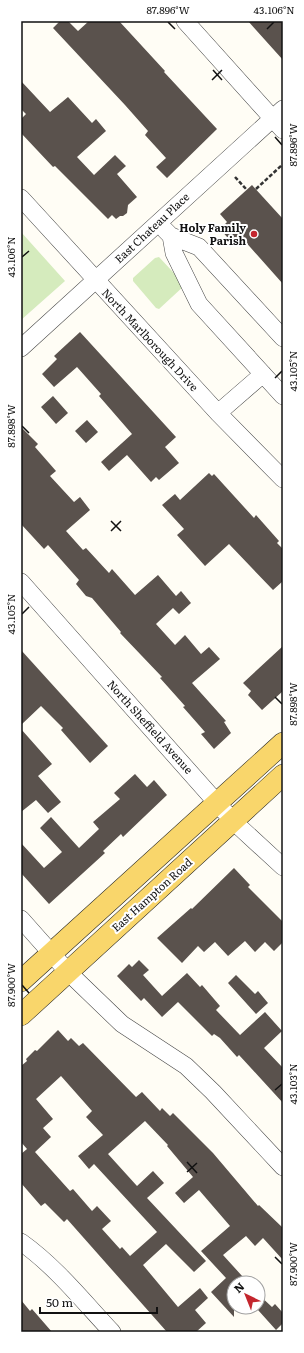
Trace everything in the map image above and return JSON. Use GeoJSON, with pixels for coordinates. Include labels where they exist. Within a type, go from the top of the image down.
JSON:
{"type":"FeatureCollection","features":[{"type":"Feature","properties":{"kind":"main road"},"geometry":{"type":"LineString","coordinates":[[21,981],[283,743]]}},
{"type":"Feature","properties":{"kind":"main road","name":"East Hampton Road"},"geometry":{"type":"LineString","coordinates":[[21,1015],[283,775]]}},
{"type":"Feature","properties":{"kind":"street"},"geometry":{"type":"LineString","coordinates":[[185,21],[279,119]]}},
{"type":"Feature","properties":{"kind":"street","name":"East Chateau Place"},"geometry":{"type":"LineString","coordinates":[[21,348],[96,281],[158,222],[279,119]]}},
{"type":"Feature","properties":{"kind":"street","name":"North Marlborough Drive"},"geometry":{"type":"LineString","coordinates":[[21,198],[218,413],[283,479]]}},
{"type":"Feature","properties":{"kind":"street"},"geometry":{"type":"LineString","coordinates":[[158,222],[171,236],[199,247],[283,338]]}},
{"type":"Feature","properties":{"kind":"street"},"geometry":{"type":"LineString","coordinates":[[171,236],[174,253],[199,304],[283,396]]}},
{"type":"Feature","properties":{"kind":"street"},"geometry":{"type":"LineString","coordinates":[[218,413],[263,374]]}},
{"type":"Feature","properties":{"kind":"street","name":"North Sheffield Avenue"},"geometry":{"type":"LineString","coordinates":[[21,582],[233,821],[283,866]]}},
{"type":"Feature","properties":{"kind":"street"},"geometry":{"type":"LineString","coordinates":[[21,919],[68,972],[122,1024],[186,1066],[213,1092],[283,1167]]}},
{"type":"Feature","properties":{"kind":"street"},"geometry":{"type":"LineString","coordinates":[[21,1242],[36,1253],[58,1274],[112,1332]]}},
{"type":"Feature","properties":{"kind":"path"},"geometry":{"type":"LineString","coordinates":[[256,189],[282,165]]}},
{"type":"Feature","properties":{"kind":"path"},"geometry":{"type":"LineString","coordinates":[[235,176],[247,190]]}},
{"type":"Feature","properties":{"kind":"green space"},"geometry":{"type":"Polygon","coordinates":[[[21,232],[65,281],[21,320],[21,232]]]}},
{"type":"Feature","properties":{"kind":"green space"},"geometry":{"type":"Polygon","coordinates":[[[159,257],[185,285],[159,309],[156,308],[133,281],[133,278],[155,258],[159,257]]]}},
{"type":"Feature","properties":{"kind":"building"},"geometry":{"type":"Polygon","coordinates":[[[60,21],[68,21],[78,31],[89,21],[119,21],[217,129],[167,178],[156,167],[166,158],[145,135],[148,131],[53,28],[60,21]]]}},
{"type":"Feature","properties":{"kind":"building"},"geometry":{"type":"Polygon","coordinates":[[[248,21],[283,21],[283,60],[248,21]]]}},
{"type":"Feature","properties":{"kind":"building"},"geometry":{"type":"Polygon","coordinates":[[[21,81],[50,112],[68,97],[92,123],[96,119],[106,131],[77,157],[94,175],[115,155],[126,166],[117,174],[137,197],[128,205],[127,213],[116,219],[112,215],[108,219],[55,166],[53,167],[21,133],[21,119],[26,114],[21,109],[21,81]]]}},
{"type":"Feature","properties":{"kind":"building","name":"Holy Family Parish"},"geometry":{"type":"Polygon","coordinates":[[[252,185],[283,219],[283,284],[243,239],[235,246],[220,229],[227,222],[220,214],[252,185]]]}},
{"type":"Feature","properties":{"kind":"building"},"geometry":{"type":"Polygon","coordinates":[[[80,332],[176,437],[165,447],[179,463],[159,480],[156,477],[151,482],[127,455],[109,471],[101,462],[132,434],[99,396],[101,394],[77,367],[54,387],[42,374],[57,359],[54,356],[80,332]]]}},
{"type":"Feature","properties":{"kind":"building"},"geometry":{"type":"Polygon","coordinates":[[[53,396],[68,413],[56,424],[41,407],[53,396]]]}},
{"type":"Feature","properties":{"kind":"building"},"geometry":{"type":"Polygon","coordinates":[[[87,420],[98,432],[86,443],[75,431],[87,420]]]}},
{"type":"Feature","properties":{"kind":"building"},"geometry":{"type":"Polygon","coordinates":[[[21,427],[38,444],[35,447],[56,471],[50,476],[74,502],[80,497],[90,510],[66,531],[83,550],[86,548],[109,573],[112,569],[135,595],[158,575],[176,596],[181,591],[191,603],[179,614],[173,608],[156,624],[175,645],[185,635],[201,654],[209,647],[220,659],[192,683],[226,721],[224,722],[231,733],[214,749],[201,734],[205,732],[183,707],[185,706],[160,678],[162,677],[120,633],[121,632],[92,598],[86,596],[76,584],[79,580],[48,545],[44,549],[21,524],[21,427]]]}},
{"type":"Feature","properties":{"kind":"building"},"geometry":{"type":"Polygon","coordinates":[[[209,473],[212,476],[214,474],[254,518],[256,515],[279,541],[277,543],[283,549],[283,581],[273,590],[229,544],[205,566],[177,535],[184,529],[162,505],[175,494],[180,500],[209,473]]]}},
{"type":"Feature","properties":{"kind":"building"},"geometry":{"type":"Polygon","coordinates":[[[283,646],[283,691],[262,710],[248,695],[251,691],[243,683],[283,646]]]}},
{"type":"Feature","properties":{"kind":"building"},"geometry":{"type":"Polygon","coordinates":[[[21,650],[108,746],[90,763],[61,730],[63,728],[41,706],[21,725],[21,650]]]}},
{"type":"Feature","properties":{"kind":"building"},"geometry":{"type":"Polygon","coordinates":[[[21,729],[52,764],[38,776],[61,802],[48,813],[36,800],[21,812],[21,729]]]}},
{"type":"Feature","properties":{"kind":"building"},"geometry":{"type":"Polygon","coordinates":[[[135,774],[147,787],[154,780],[167,795],[123,837],[121,834],[103,851],[105,853],[49,904],[21,873],[21,843],[44,868],[62,852],[40,828],[51,817],[79,848],[99,829],[93,822],[120,799],[114,793],[135,774]]]}},
{"type":"Feature","properties":{"kind":"building"},"geometry":{"type":"Polygon","coordinates":[[[234,868],[250,885],[248,887],[283,922],[283,942],[274,951],[265,942],[255,952],[245,941],[228,956],[215,942],[204,952],[198,946],[182,963],[157,938],[191,908],[192,909],[234,868]]]}},
{"type":"Feature","properties":{"kind":"building"},"geometry":{"type":"Polygon","coordinates":[[[139,960],[149,970],[143,975],[162,996],[187,973],[200,987],[202,985],[220,1006],[216,1010],[240,1035],[265,1012],[282,1031],[264,1048],[283,1068],[283,1103],[239,1055],[237,1057],[220,1038],[214,1034],[212,1036],[178,1002],[162,1017],[144,998],[141,1001],[117,976],[129,964],[132,967],[139,960]]]}},
{"type":"Feature","properties":{"kind":"building"},"geometry":{"type":"Polygon","coordinates":[[[236,975],[255,994],[258,991],[268,1003],[256,1014],[228,983],[236,975]]]}},
{"type":"Feature","properties":{"kind":"building"},"geometry":{"type":"Polygon","coordinates":[[[58,1030],[68,1041],[71,1038],[79,1046],[83,1043],[136,1097],[142,1092],[160,1111],[162,1108],[170,1116],[173,1113],[213,1153],[258,1206],[259,1205],[283,1228],[283,1260],[263,1238],[255,1246],[246,1236],[223,1255],[241,1275],[226,1275],[226,1278],[201,1251],[230,1226],[199,1190],[184,1203],[175,1193],[193,1177],[167,1146],[168,1145],[145,1121],[108,1154],[137,1186],[153,1171],[164,1183],[147,1198],[206,1261],[194,1272],[166,1244],[143,1265],[178,1307],[200,1288],[208,1298],[195,1310],[206,1323],[196,1332],[167,1332],[67,1219],[64,1222],[45,1203],[41,1206],[21,1183],[21,1154],[27,1149],[21,1142],[21,1066],[27,1061],[26,1059],[35,1050],[37,1051],[58,1030]],[[61,1076],[36,1099],[53,1119],[43,1128],[51,1137],[35,1152],[70,1191],[73,1189],[92,1211],[97,1206],[111,1221],[102,1229],[120,1249],[122,1247],[130,1256],[157,1232],[94,1164],[89,1169],[78,1156],[103,1135],[86,1117],[92,1111],[61,1076]]]}},
{"type":"Feature","properties":{"kind":"building"},"geometry":{"type":"Polygon","coordinates":[[[226,1278],[226,1308],[211,1292],[226,1278]]]}},
{"type":"Feature","properties":{"kind":"building"},"geometry":{"type":"Polygon","coordinates":[[[21,1300],[30,1311],[32,1309],[52,1332],[21,1332],[21,1300]]]}},
{"type":"Feature","properties":{"kind":"building"},"geometry":{"type":"Polygon","coordinates":[[[266,1301],[272,1307],[275,1304],[283,1313],[283,1323],[276,1330],[262,1315],[266,1315],[266,1301]]]}},
{"type":"Feature","properties":{"kind":"place","name":"Holy Family Parish"},"geometry":{"type":"Point","coordinates":[254,234]}}]}
